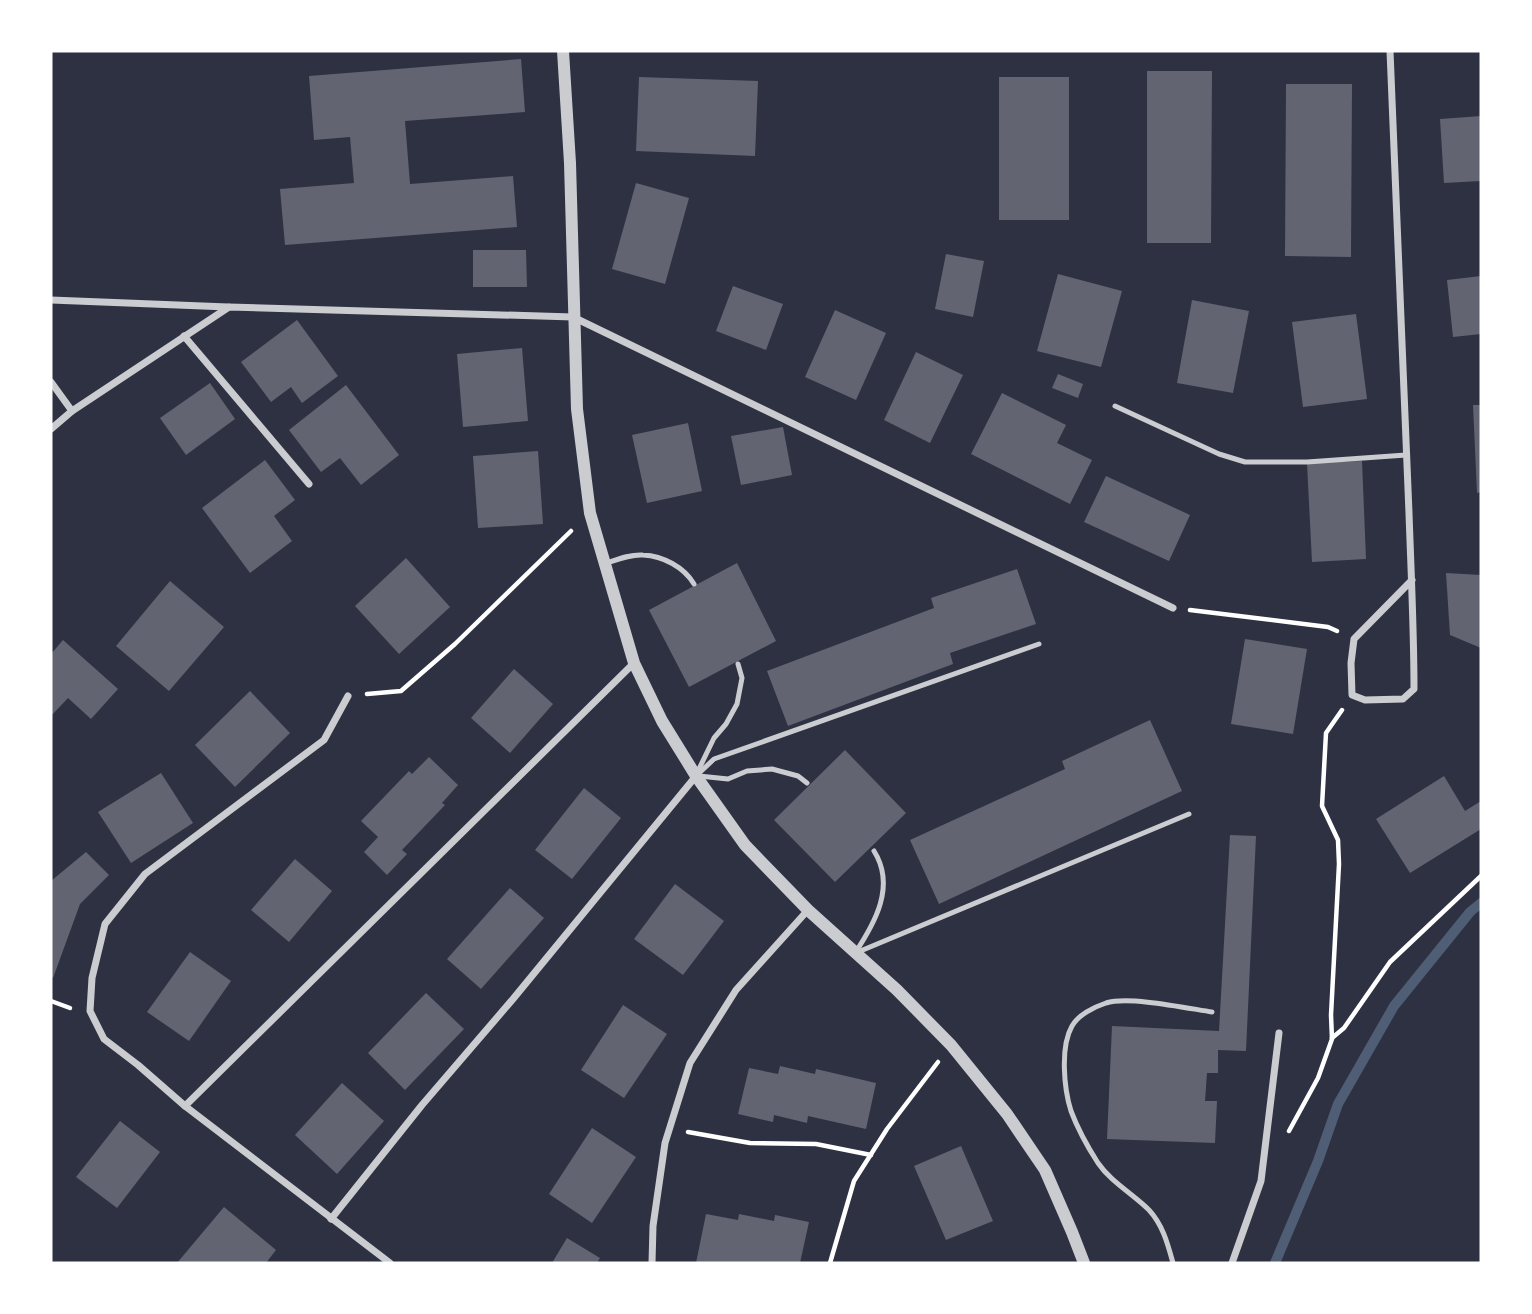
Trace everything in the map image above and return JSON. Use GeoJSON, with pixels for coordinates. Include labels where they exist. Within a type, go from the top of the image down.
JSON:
{"type":"FeatureCollection","features":[{"type":"Feature","properties":{"kind":"street"},"geometry":{"type":"LineString","coordinates":[[563,51],[570,163],[577,409],[590,513],[634,663],[662,721],[696,776],[745,845],[808,910],[897,990],[951,1045],[1007,1114],[1045,1170],[1084,1263]]}},
{"type":"Feature","properties":{"kind":"street"},"geometry":{"type":"LineString","coordinates":[[1390,51],[1412,580],[1414,689],[1403,699],[1366,700],[1352,695],[1351,663],[1354,639],[1412,580]]}},
{"type":"Feature","properties":{"kind":"street"},"geometry":{"type":"LineString","coordinates":[[51,300],[573,317],[1173,608]]}},
{"type":"Feature","properties":{"kind":"street"},"geometry":{"type":"LineString","coordinates":[[51,429],[72,411],[229,307]]}},
{"type":"Feature","properties":{"kind":"street"},"geometry":{"type":"LineString","coordinates":[[184,337],[309,484]]}},
{"type":"Feature","properties":{"kind":"street"},"geometry":{"type":"LineString","coordinates":[[51,382],[72,411]]}},
{"type":"Feature","properties":{"kind":"street"},"geometry":{"type":"LineString","coordinates":[[185,1106],[634,663]]}},
{"type":"Feature","properties":{"kind":"street"},"geometry":{"type":"LineString","coordinates":[[348,696],[324,740],[145,874],[105,923],[92,978],[90,1011],[104,1039],[185,1106],[390,1263]]}},
{"type":"Feature","properties":{"kind":"street"},"geometry":{"type":"LineString","coordinates":[[331,1219],[422,1105],[696,776]]}},
{"type":"Feature","properties":{"kind":"street"},"geometry":{"type":"LineString","coordinates":[[652,1263],[653,1226],[665,1143],[690,1063],[736,990],[808,910]]}},
{"type":"Feature","properties":{"kind":"street"},"geometry":{"type":"LineString","coordinates":[[1231,1263],[1261,1181],[1279,1033]]}},
{"type":"Feature","properties":{"kind":"lane"},"geometry":{"type":"LineString","coordinates":[[1115,406],[1219,454],[1245,462],[1295,462],[1406,455]]}},
{"type":"Feature","properties":{"kind":"lane"},"geometry":{"type":"LineString","coordinates":[[604,564],[642,555],[666,560],[689,575],[694,584]]}},
{"type":"Feature","properties":{"kind":"lane"},"geometry":{"type":"LineString","coordinates":[[696,776],[714,759],[1039,644]]}},
{"type":"Feature","properties":{"kind":"lane"},"geometry":{"type":"LineString","coordinates":[[696,776],[714,738],[737,704],[742,678],[738,664]]}},
{"type":"Feature","properties":{"kind":"lane"},"geometry":{"type":"LineString","coordinates":[[696,776],[728,779],[747,771],[772,769],[797,776],[807,783]]}},
{"type":"Feature","properties":{"kind":"lane"},"geometry":{"type":"LineString","coordinates":[[855,953],[1189,814]]}},
{"type":"Feature","properties":{"kind":"lane"},"geometry":{"type":"LineString","coordinates":[[855,953],[879,912],[884,889],[882,863],[874,851]]}},
{"type":"Feature","properties":{"kind":"lane"},"geometry":{"type":"LineString","coordinates":[[1174,1263],[1166,1235],[1151,1212],[1099,1164],[1085,1138],[1071,1110],[1065,1078],[1065,1046],[1072,1025],[1086,1011],[1108,1002],[1127,1000],[1212,1012]]}},
{"type":"Feature","properties":{"kind":"path"},"geometry":{"type":"LineString","coordinates":[[348,696],[401,691],[456,644],[590,513]]}},
{"type":"Feature","properties":{"kind":"path"},"geometry":{"type":"LineString","coordinates":[[1173,608],[1328,626],[1354,639]]}},
{"type":"Feature","properties":{"kind":"path"},"geometry":{"type":"LineString","coordinates":[[1288,1133],[1318,1078],[1332,1039],[1339,864],[1338,839],[1322,806],[1326,733],[1352,695]]}},
{"type":"Feature","properties":{"kind":"path"},"geometry":{"type":"LineString","coordinates":[[1332,1039],[1344,1028],[1390,962],[1481,876]]}},
{"type":"Feature","properties":{"kind":"path"},"geometry":{"type":"LineString","coordinates":[[830,1263],[854,1181],[887,1129],[951,1045]]}},
{"type":"Feature","properties":{"kind":"path"},"geometry":{"type":"LineString","coordinates":[[669,1130],[750,1143],[816,1144],[871,1155]]}},
{"type":"Feature","properties":{"kind":"building"},"geometry":{"type":"Polygon","coordinates":[[[521,59],[525,112],[405,121],[410,184],[513,176],[517,227],[285,245],[280,189],[354,183],[350,137],[314,140],[309,76],[521,59]]]}},
{"type":"Feature","properties":{"kind":"building"},"geometry":{"type":"Polygon","coordinates":[[[1147,71],[1212,71],[1211,243],[1147,243],[1147,71]]]}},
{"type":"Feature","properties":{"kind":"building"},"geometry":{"type":"Polygon","coordinates":[[[639,77],[758,81],[755,156],[636,151],[639,77]]]}},
{"type":"Feature","properties":{"kind":"building"},"geometry":{"type":"Polygon","coordinates":[[[999,77],[1069,77],[1069,220],[999,220],[999,77]]]}},
{"type":"Feature","properties":{"kind":"building"},"geometry":{"type":"Polygon","coordinates":[[[1286,84],[1352,84],[1351,257],[1285,256],[1286,84]]]}},
{"type":"Feature","properties":{"kind":"building"},"geometry":{"type":"Polygon","coordinates":[[[1481,116],[1481,181],[1444,183],[1440,119],[1481,116]]]}},
{"type":"Feature","properties":{"kind":"building"},"geometry":{"type":"Polygon","coordinates":[[[636,183],[689,198],[665,284],[612,269],[636,183]]]}},
{"type":"Feature","properties":{"kind":"building"},"geometry":{"type":"Polygon","coordinates":[[[473,250],[526,250],[527,287],[473,287],[473,250]]]}},
{"type":"Feature","properties":{"kind":"building"},"geometry":{"type":"Polygon","coordinates":[[[946,254],[984,261],[973,317],[935,309],[946,254]]]}},
{"type":"Feature","properties":{"kind":"building"},"geometry":{"type":"Polygon","coordinates":[[[1058,274],[1122,291],[1101,367],[1037,351],[1058,274]]]}},
{"type":"Feature","properties":{"kind":"building"},"geometry":{"type":"Polygon","coordinates":[[[1481,276],[1481,334],[1453,337],[1447,280],[1481,276]]]}},
{"type":"Feature","properties":{"kind":"building"},"geometry":{"type":"Polygon","coordinates":[[[733,286],[783,304],[766,350],[716,331],[733,286]]]}},
{"type":"Feature","properties":{"kind":"building"},"geometry":{"type":"Polygon","coordinates":[[[1192,300],[1249,311],[1233,393],[1177,383],[1192,300]]]}},
{"type":"Feature","properties":{"kind":"building"},"geometry":{"type":"Polygon","coordinates":[[[835,310],[886,333],[856,400],[805,377],[835,310]]]}},
{"type":"Feature","properties":{"kind":"building"},"geometry":{"type":"Polygon","coordinates":[[[1356,314],[1367,399],[1303,407],[1292,322],[1356,314]]]}},
{"type":"Feature","properties":{"kind":"building"},"geometry":{"type":"Polygon","coordinates":[[[297,320],[338,376],[302,403],[291,387],[271,402],[241,362],[297,320]]]}},
{"type":"Feature","properties":{"kind":"building"},"geometry":{"type":"Polygon","coordinates":[[[522,348],[528,421],[463,427],[457,354],[522,348]]]}},
{"type":"Feature","properties":{"kind":"building"},"geometry":{"type":"Polygon","coordinates":[[[916,352],[963,375],[930,443],[884,420],[916,352]]]}},
{"type":"Feature","properties":{"kind":"building"},"geometry":{"type":"Polygon","coordinates":[[[1058,374],[1083,384],[1078,398],[1052,388],[1058,374]]]}},
{"type":"Feature","properties":{"kind":"building"},"geometry":{"type":"Polygon","coordinates":[[[210,383],[235,419],[186,455],[160,418],[210,383]]]}},
{"type":"Feature","properties":{"kind":"building"},"geometry":{"type":"Polygon","coordinates":[[[346,385],[399,455],[361,485],[340,458],[321,472],[289,430],[346,385]]]}},
{"type":"Feature","properties":{"kind":"building"},"geometry":{"type":"Polygon","coordinates":[[[1002,393],[1066,425],[1057,443],[1092,460],[1070,504],[971,454],[1002,393]]]}},
{"type":"Feature","properties":{"kind":"building"},"geometry":{"type":"Polygon","coordinates":[[[1473,405],[1481,405],[1481,492],[1477,493],[1473,405]]]}},
{"type":"Feature","properties":{"kind":"building"},"geometry":{"type":"Polygon","coordinates":[[[688,423],[702,491],[647,503],[632,435],[688,423]]]}},
{"type":"Feature","properties":{"kind":"building"},"geometry":{"type":"Polygon","coordinates":[[[783,427],[792,475],[741,485],[731,436],[783,427]]]}},
{"type":"Feature","properties":{"kind":"building"},"geometry":{"type":"Polygon","coordinates":[[[538,451],[543,524],[478,528],[473,456],[538,451]]]}},
{"type":"Feature","properties":{"kind":"building"},"geometry":{"type":"Polygon","coordinates":[[[265,460],[295,500],[274,516],[292,541],[250,573],[202,508],[265,460]]]}},
{"type":"Feature","properties":{"kind":"building"},"geometry":{"type":"Polygon","coordinates":[[[1362,461],[1366,559],[1312,562],[1307,463],[1362,461]]]}},
{"type":"Feature","properties":{"kind":"building"},"geometry":{"type":"Polygon","coordinates":[[[1106,476],[1190,515],[1169,561],[1084,522],[1106,476]]]}},
{"type":"Feature","properties":{"kind":"building"},"geometry":{"type":"Polygon","coordinates":[[[406,558],[450,607],[399,654],[355,606],[406,558]]]}},
{"type":"Feature","properties":{"kind":"building"},"geometry":{"type":"Polygon","coordinates":[[[737,563],[776,641],[689,687],[649,610],[737,563]]]}},
{"type":"Feature","properties":{"kind":"building"},"geometry":{"type":"Polygon","coordinates":[[[1017,569],[1036,624],[950,653],[953,664],[788,726],[767,671],[934,608],[931,598],[1017,569]]]}},
{"type":"Feature","properties":{"kind":"building"},"geometry":{"type":"Polygon","coordinates":[[[1446,573],[1481,575],[1481,648],[1450,635],[1446,573]]]}},
{"type":"Feature","properties":{"kind":"building"},"geometry":{"type":"Polygon","coordinates":[[[170,581],[224,627],[169,691],[116,646],[170,581]]]}},
{"type":"Feature","properties":{"kind":"building"},"geometry":{"type":"Polygon","coordinates":[[[1245,639],[1307,649],[1293,734],[1231,724],[1245,639]]]}},
{"type":"Feature","properties":{"kind":"building"},"geometry":{"type":"Polygon","coordinates":[[[63,640],[118,689],[91,719],[68,698],[51,716],[51,654],[63,640]]]}},
{"type":"Feature","properties":{"kind":"building"},"geometry":{"type":"Polygon","coordinates":[[[514,669],[553,704],[510,753],[471,718],[514,669]]]}},
{"type":"Feature","properties":{"kind":"building"},"geometry":{"type":"Polygon","coordinates":[[[250,691],[290,733],[235,787],[195,745],[250,691]]]}},
{"type":"Feature","properties":{"kind":"building"},"geometry":{"type":"Polygon","coordinates":[[[1150,720],[1182,791],[939,904],[910,840],[1065,769],[1062,761],[1150,720]]]}},
{"type":"Feature","properties":{"kind":"building"},"geometry":{"type":"Polygon","coordinates":[[[845,750],[906,813],[835,882],[774,820],[845,750]]]}},
{"type":"Feature","properties":{"kind":"building"},"geometry":{"type":"Polygon","coordinates":[[[429,757],[458,785],[442,803],[445,805],[402,850],[407,854],[387,875],[364,852],[378,837],[361,821],[409,771],[412,774],[429,757]]]}},
{"type":"Feature","properties":{"kind":"building"},"geometry":{"type":"Polygon","coordinates":[[[161,773],[193,823],[131,863],[98,812],[161,773]]]}},
{"type":"Feature","properties":{"kind":"building"},"geometry":{"type":"Polygon","coordinates":[[[1444,776],[1465,811],[1481,801],[1481,829],[1410,873],[1376,819],[1444,776]]]}},
{"type":"Feature","properties":{"kind":"building"},"geometry":{"type":"Polygon","coordinates":[[[584,788],[621,818],[572,879],[535,850],[584,788]]]}},
{"type":"Feature","properties":{"kind":"building"},"geometry":{"type":"Polygon","coordinates":[[[1230,835],[1256,836],[1246,1051],[1218,1050],[1218,1073],[1207,1073],[1205,1101],[1217,1101],[1215,1143],[1107,1139],[1112,1026],[1219,1031],[1230,835]]]}},
{"type":"Feature","properties":{"kind":"building"},"geometry":{"type":"Polygon","coordinates":[[[86,852],[109,875],[80,904],[53,978],[51,881],[86,852]]]}},
{"type":"Feature","properties":{"kind":"building"},"geometry":{"type":"Polygon","coordinates":[[[295,859],[332,891],[289,942],[251,910],[295,859]]]}},
{"type":"Feature","properties":{"kind":"building"},"geometry":{"type":"Polygon","coordinates":[[[675,884],[724,921],[683,975],[634,939],[675,884]]]}},
{"type":"Feature","properties":{"kind":"building"},"geometry":{"type":"Polygon","coordinates":[[[510,888],[544,918],[481,989],[447,959],[510,888]]]}},
{"type":"Feature","properties":{"kind":"building"},"geometry":{"type":"Polygon","coordinates":[[[190,952],[231,981],[189,1041],[147,1012],[190,952]]]}},
{"type":"Feature","properties":{"kind":"building"},"geometry":{"type":"Polygon","coordinates":[[[426,993],[464,1029],[405,1090],[368,1053],[426,993]]]}},
{"type":"Feature","properties":{"kind":"building"},"geometry":{"type":"Polygon","coordinates":[[[623,1005],[667,1034],[624,1098],[581,1070],[623,1005]]]}},
{"type":"Feature","properties":{"kind":"building"},"geometry":{"type":"Polygon","coordinates":[[[780,1066],[815,1074],[816,1069],[876,1083],[866,1129],[808,1116],[807,1123],[774,1115],[773,1122],[738,1114],[749,1068],[778,1074],[780,1066]]]}},
{"type":"Feature","properties":{"kind":"building"},"geometry":{"type":"Polygon","coordinates":[[[342,1083],[384,1121],[337,1174],[295,1135],[342,1083]]]}},
{"type":"Feature","properties":{"kind":"building"},"geometry":{"type":"Polygon","coordinates":[[[120,1121],[160,1152],[117,1208],[76,1177],[120,1121]]]}},
{"type":"Feature","properties":{"kind":"building"},"geometry":{"type":"Polygon","coordinates":[[[592,1128],[636,1157],[592,1223],[549,1194],[592,1128]]]}},
{"type":"Feature","properties":{"kind":"building"},"geometry":{"type":"Polygon","coordinates":[[[961,1146],[993,1221],[946,1240],[914,1166],[961,1146]]]}},
{"type":"Feature","properties":{"kind":"building"},"geometry":{"type":"Polygon","coordinates":[[[224,1207],[276,1250],[266,1263],[177,1263],[224,1207]]]}},
{"type":"Feature","properties":{"kind":"building"},"geometry":{"type":"Polygon","coordinates":[[[706,1214],[738,1220],[739,1214],[774,1221],[775,1215],[809,1222],[800,1263],[696,1263],[706,1214]]]}},
{"type":"Feature","properties":{"kind":"building"},"geometry":{"type":"Polygon","coordinates":[[[567,1238],[600,1258],[597,1263],[552,1263],[567,1238]]]}},
{"type":"Feature","properties":{"kind":"waterway"},"geometry":{"type":"LineString","coordinates":[[1275,1263],[1318,1161],[1338,1104],[1394,1006],[1470,912],[1481,903]]}}]}
